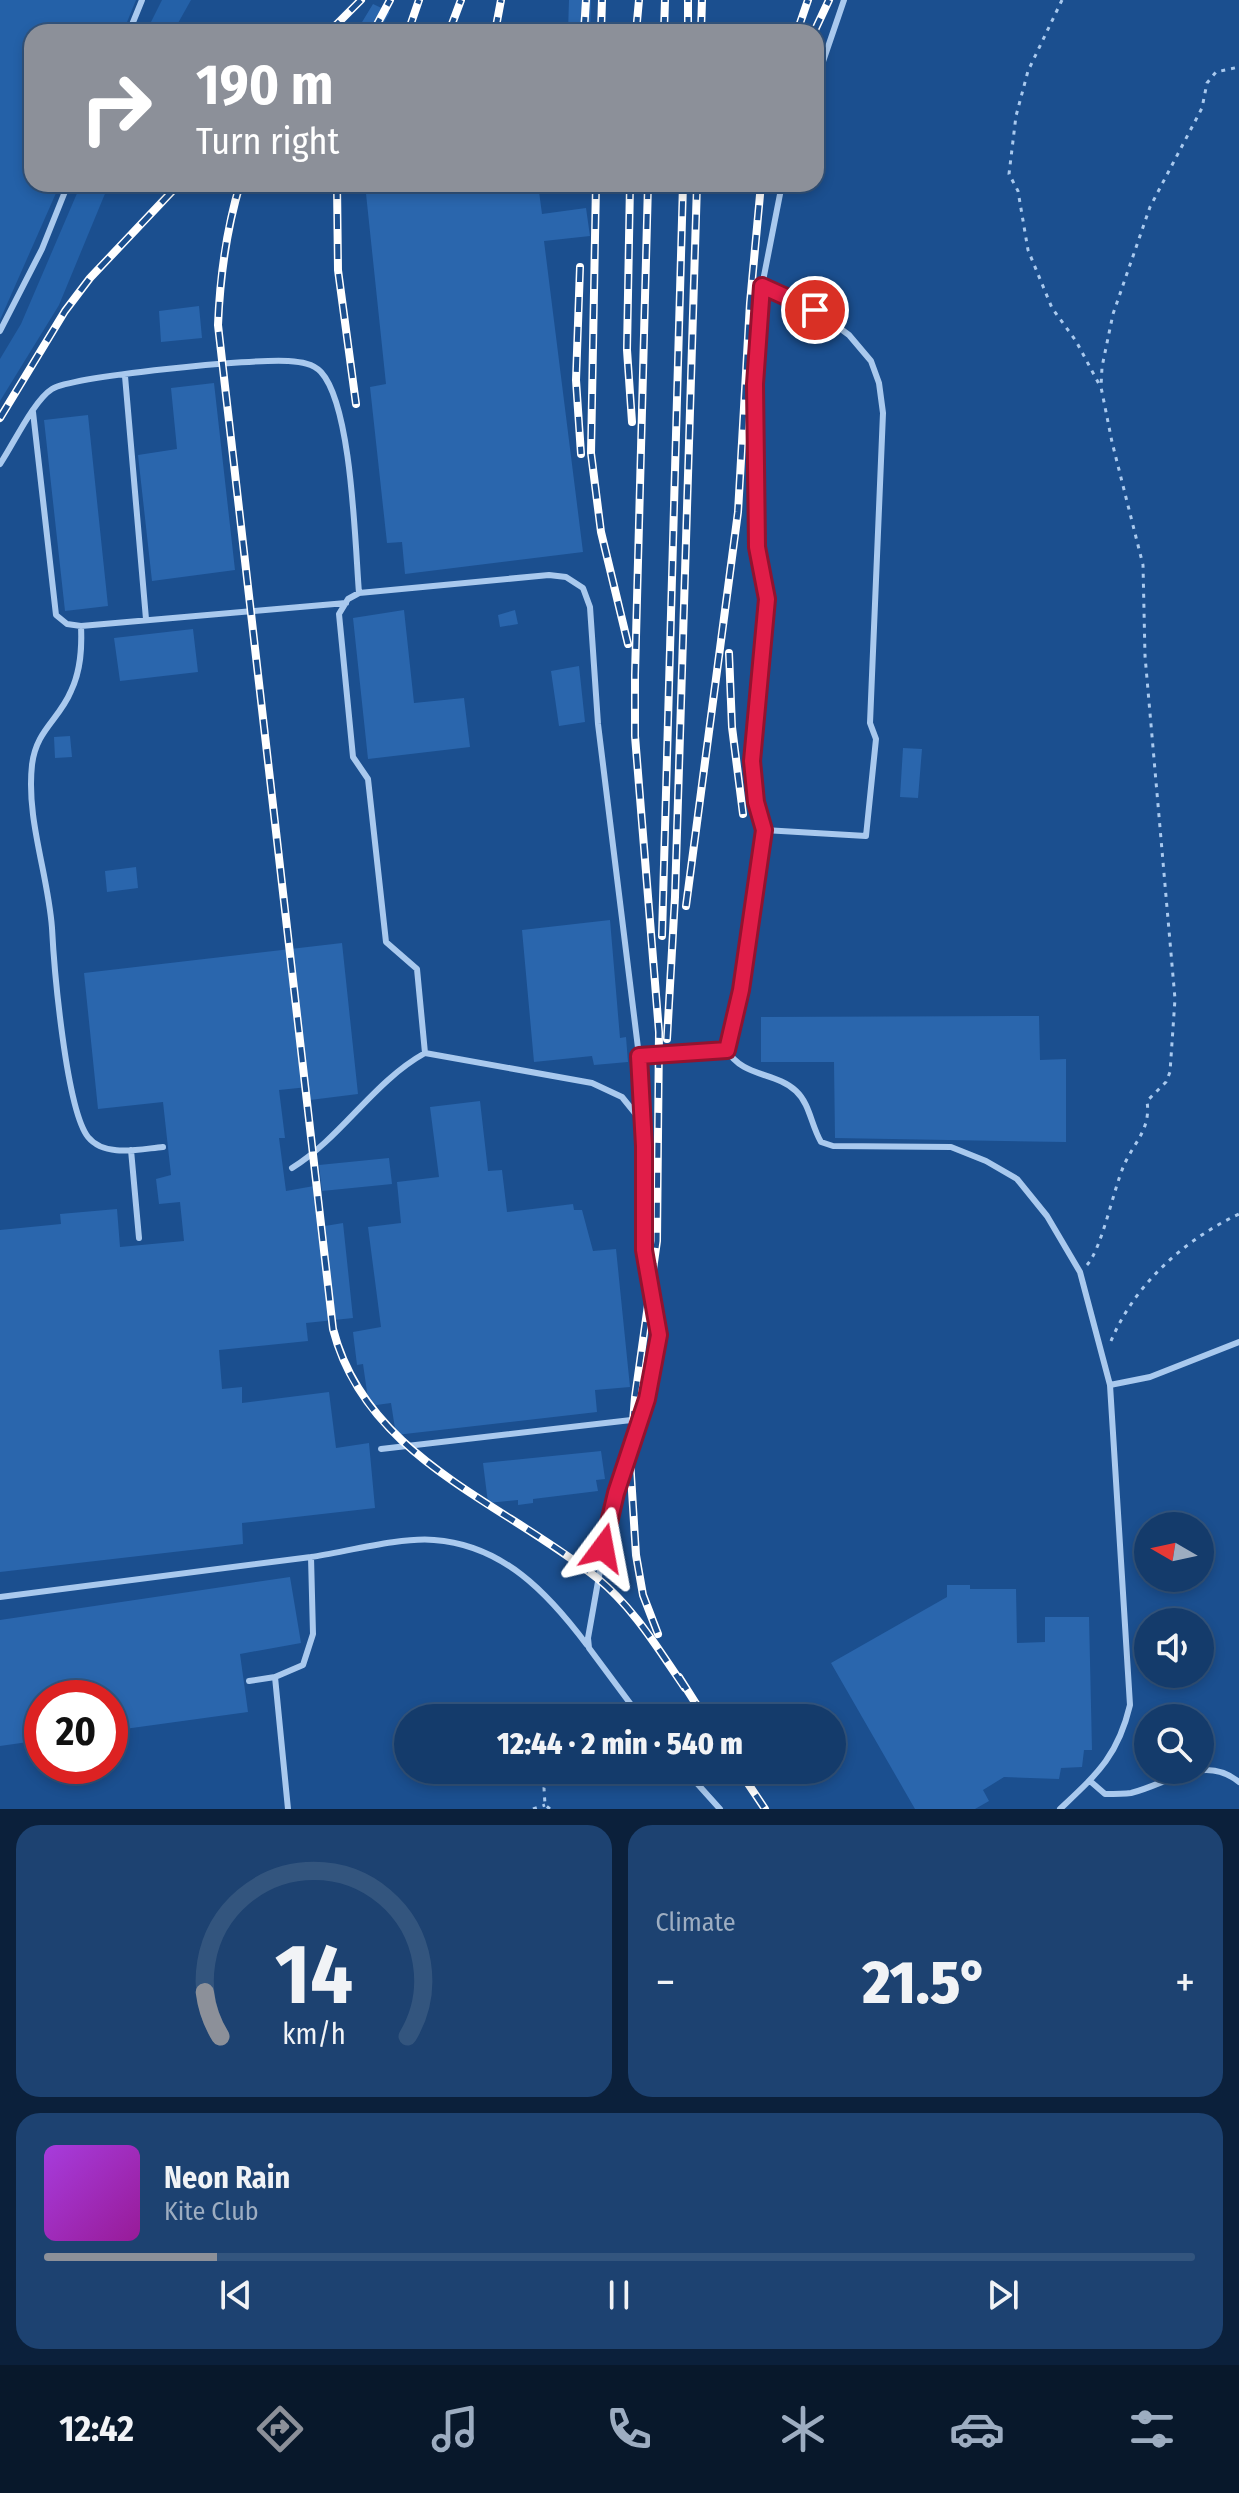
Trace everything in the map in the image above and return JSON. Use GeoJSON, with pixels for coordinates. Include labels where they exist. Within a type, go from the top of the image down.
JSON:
{"type":"FeatureCollection","features":[{"type":"Feature","properties":{"kind":"lane"},"geometry":{"type":"LineString","coordinates":[[132,24],[142,0]]}},
{"type":"Feature","properties":{"kind":"lane"},"geometry":{"type":"LineString","coordinates":[[824,59],[844,0]]}},
{"type":"Feature","properties":{"kind":"lane"},"geometry":{"type":"LineString","coordinates":[[0,331],[42,249],[65,192]]}},
{"type":"Feature","properties":{"kind":"lane"},"geometry":{"type":"LineString","coordinates":[[727,1050],[741,990],[764,830],[756,802],[752,761],[767,599],[757,547],[755,384],[762,286],[780,192]]}},
{"type":"Feature","properties":{"kind":"lane"},"geometry":{"type":"LineString","coordinates":[[762,286],[815,310],[849,335],[871,361],[883,413],[870,723],[876,739],[866,836],[764,830]]}},
{"type":"Feature","properties":{"kind":"lane"},"geometry":{"type":"LineString","coordinates":[[0,464],[33,412],[52,389],[73,382],[284,360],[308,363],[321,371],[340,413],[359,593]]}},
{"type":"Feature","properties":{"kind":"lane"},"geometry":{"type":"LineString","coordinates":[[125,376],[146,619]]}},
{"type":"Feature","properties":{"kind":"lane"},"geometry":{"type":"LineString","coordinates":[[33,412],[56,615],[67,624],[81,626],[346,603]]}},
{"type":"Feature","properties":{"kind":"lane"},"geometry":{"type":"LineString","coordinates":[[425,1053],[417,969],[386,942],[368,779],[353,757],[339,614],[346,603],[359,593],[549,575],[566,577],[583,588],[590,607],[603,769],[639,1056],[644,1250],[659,1335],[640,1419],[616,1493],[596,1577],[588,1629],[589,1648]]}},
{"type":"Feature","properties":{"kind":"lane"},"geometry":{"type":"LineString","coordinates":[[81,626],[79,669],[71,693],[47,723],[37,744],[31,795],[52,928],[51,956],[75,1100],[88,1137],[108,1150],[163,1147]]}},
{"type":"Feature","properties":{"kind":"lane"},"geometry":{"type":"LineString","coordinates":[[727,1050],[741,1066],[794,1089],[806,1103],[821,1142],[833,1146],[951,1147],[986,1161],[1017,1179],[1047,1216],[1080,1272],[1110,1385],[1130,1705],[1123,1736],[1108,1763],[1060,1809]]}},
{"type":"Feature","properties":{"kind":"lane"},"geometry":{"type":"LineString","coordinates":[[639,1056],[727,1050]]}},
{"type":"Feature","properties":{"kind":"lane"},"geometry":{"type":"LineString","coordinates":[[292,1168],[313,1155],[405,1064],[425,1053],[592,1083],[622,1097],[643,1123]]}},
{"type":"Feature","properties":{"kind":"lane"},"geometry":{"type":"LineString","coordinates":[[131,1150],[139,1238]]}},
{"type":"Feature","properties":{"kind":"lane"},"geometry":{"type":"LineString","coordinates":[[1110,1385],[1150,1377],[1239,1342]]}},
{"type":"Feature","properties":{"kind":"lane"},"geometry":{"type":"LineString","coordinates":[[381,1449],[640,1419]]}},
{"type":"Feature","properties":{"kind":"lane"},"geometry":{"type":"LineString","coordinates":[[0,1597],[431,1539],[473,1546],[509,1565],[561,1611],[631,1704]]}},
{"type":"Feature","properties":{"kind":"lane"},"geometry":{"type":"LineString","coordinates":[[249,1681],[275,1677],[303,1665],[313,1634],[311,1557]]}},
{"type":"Feature","properties":{"kind":"lane"},"geometry":{"type":"LineString","coordinates":[[275,1677],[288,1809]]}},
{"type":"Feature","properties":{"kind":"lane"},"geometry":{"type":"LineString","coordinates":[[1090,1781],[1105,1794],[1130,1793],[1192,1771],[1218,1770],[1239,1782]]}},
{"type":"Feature","properties":{"kind":"lane"},"geometry":{"type":"LineString","coordinates":[[698,1784],[720,1809]]}},
{"type":"Feature","properties":{"kind":"path"},"geometry":{"type":"LineString","coordinates":[[1062,0],[1028,71],[1016,116],[1009,174],[1018,191],[1028,250],[1052,308],[1076,341],[1101,387],[1143,565],[1145,656],[1175,999],[1174,1034],[1166,1082],[1147,1101],[1148,1125],[1125,1163],[1106,1214],[1096,1255],[1080,1272]]}},
{"type":"Feature","properties":{"kind":"path"},"geometry":{"type":"LineString","coordinates":[[1101,387],[1113,314],[1150,207],[1202,108],[1207,83],[1216,72],[1239,67]]}},
{"type":"Feature","properties":{"kind":"path"},"geometry":{"type":"LineString","coordinates":[[1104,1360],[1130,1301],[1207,1229],[1239,1214]]}},
{"type":"Feature","properties":{"kind":"path"},"geometry":{"type":"LineString","coordinates":[[545,1784],[545,1805],[550,1809]]}},
{"type":"Feature","properties":{"kind":"path"},"geometry":{"type":"LineString","coordinates":[[533,1809],[545,1805]]}},
{"type":"Feature","properties":{"kind":"shaded area"},"geometry":{"type":"Polygon","coordinates":[[[0,0],[136,0],[126,24],[24,24],[24,192],[56,192],[0,320],[0,0]]]}},
{"type":"Feature","properties":{"kind":"shaded area"},"geometry":{"type":"Polygon","coordinates":[[[162,0],[191,0],[178,24],[150,24],[162,0]]]}},
{"type":"Feature","properties":{"kind":"shaded area"},"geometry":{"type":"Polygon","coordinates":[[[78,192],[106,192],[59,305],[0,401],[0,359],[21,324],[78,192]]]}},
{"type":"Feature","properties":{"kind":"building"},"geometry":{"type":"Polygon","coordinates":[[[569,0],[591,0],[590,24],[568,24],[569,0]]]}},
{"type":"Feature","properties":{"kind":"building"},"geometry":{"type":"Polygon","coordinates":[[[373,4],[390,12],[383,24],[361,24],[373,4]]]}},
{"type":"Feature","properties":{"kind":"building"},"geometry":{"type":"Polygon","coordinates":[[[366,192],[539,192],[542,214],[586,208],[590,236],[544,241],[583,552],[405,574],[402,542],[387,543],[370,387],[386,384],[366,192]]]}},
{"type":"Feature","properties":{"kind":"building"},"geometry":{"type":"Polygon","coordinates":[[[199,306],[202,338],[161,342],[159,311],[199,306]]]}},
{"type":"Feature","properties":{"kind":"building"},"geometry":{"type":"Polygon","coordinates":[[[214,383],[235,570],[152,581],[138,455],[177,449],[171,388],[214,383]]]}},
{"type":"Feature","properties":{"kind":"building"},"geometry":{"type":"Polygon","coordinates":[[[88,415],[108,606],[65,611],[44,420],[88,415]]]}},
{"type":"Feature","properties":{"kind":"building"},"geometry":{"type":"Polygon","coordinates":[[[404,610],[414,703],[464,698],[470,747],[368,759],[353,618],[404,610]]]}},
{"type":"Feature","properties":{"kind":"building"},"geometry":{"type":"Polygon","coordinates":[[[515,610],[518,624],[500,627],[498,615],[515,610]]]}},
{"type":"Feature","properties":{"kind":"building"},"geometry":{"type":"Polygon","coordinates":[[[193,629],[198,672],[120,681],[114,638],[193,629]]]}},
{"type":"Feature","properties":{"kind":"building"},"geometry":{"type":"Polygon","coordinates":[[[579,666],[585,722],[559,726],[551,671],[579,666]]]}},
{"type":"Feature","properties":{"kind":"building"},"geometry":{"type":"Polygon","coordinates":[[[70,736],[72,757],[55,758],[54,737],[70,736]]]}},
{"type":"Feature","properties":{"kind":"building"},"geometry":{"type":"Polygon","coordinates":[[[903,748],[922,749],[918,798],[900,797],[903,748]]]}},
{"type":"Feature","properties":{"kind":"building"},"geometry":{"type":"Polygon","coordinates":[[[136,867],[138,888],[107,892],[105,871],[136,867]]]}},
{"type":"Feature","properties":{"kind":"building"},"geometry":{"type":"Polygon","coordinates":[[[610,920],[620,1038],[626,1037],[628,1062],[594,1065],[592,1056],[534,1062],[522,930],[610,920]]]}},
{"type":"Feature","properties":{"kind":"building"},"geometry":{"type":"Polygon","coordinates":[[[342,943],[358,1094],[310,1100],[308,1087],[279,1090],[285,1138],[279,1138],[286,1191],[314,1186],[319,1227],[343,1223],[353,1318],[306,1323],[308,1341],[219,1350],[222,1389],[242,1387],[242,1403],[329,1392],[336,1448],[369,1443],[375,1508],[242,1523],[243,1544],[0,1572],[0,1230],[61,1224],[60,1214],[117,1209],[120,1247],[184,1241],[180,1202],[159,1204],[156,1179],[171,1175],[163,1102],[98,1109],[84,973],[342,943]]]}},
{"type":"Feature","properties":{"kind":"building"},"geometry":{"type":"Polygon","coordinates":[[[1039,1016],[1040,1060],[1066,1059],[1066,1142],[835,1138],[834,1062],[761,1062],[761,1017],[1039,1016]]]}},
{"type":"Feature","properties":{"kind":"building"},"geometry":{"type":"Polygon","coordinates":[[[480,1101],[488,1171],[502,1170],[507,1212],[573,1204],[574,1210],[582,1210],[593,1251],[616,1249],[630,1387],[595,1390],[597,1412],[396,1435],[391,1403],[369,1406],[363,1364],[357,1365],[353,1332],[381,1327],[368,1227],[401,1223],[397,1182],[439,1177],[430,1107],[480,1101]]]}},
{"type":"Feature","properties":{"kind":"building"},"geometry":{"type":"Polygon","coordinates":[[[389,1158],[392,1184],[322,1191],[319,1165],[389,1158]]]}},
{"type":"Feature","properties":{"kind":"building"},"geometry":{"type":"Polygon","coordinates":[[[601,1451],[605,1479],[596,1480],[598,1491],[533,1499],[533,1503],[518,1505],[518,1500],[488,1503],[483,1463],[601,1451]]]}},
{"type":"Feature","properties":{"kind":"building"},"geometry":{"type":"Polygon","coordinates":[[[290,1577],[301,1643],[240,1654],[248,1712],[128,1729],[128,1680],[24,1680],[24,1743],[0,1746],[0,1620],[290,1577]]]}},
{"type":"Feature","properties":{"kind":"building"},"geometry":{"type":"Polygon","coordinates":[[[947,1585],[970,1585],[970,1589],[1016,1589],[1017,1643],[1045,1642],[1045,1617],[1089,1617],[1092,1750],[1084,1750],[1082,1767],[1061,1768],[1059,1779],[1004,1777],[983,1790],[989,1801],[975,1809],[915,1809],[831,1663],[947,1597],[947,1585]]]}},
{"type":"Feature","properties":{"kind":"railway"},"geometry":{"type":"LineString","coordinates":[[337,24],[361,0]]}},
{"type":"Feature","properties":{"kind":"railway"},"geometry":{"type":"LineString","coordinates":[[377,24],[390,0]]}},
{"type":"Feature","properties":{"kind":"railway"},"geometry":{"type":"LineString","coordinates":[[411,24],[419,0]]}},
{"type":"Feature","properties":{"kind":"railway"},"geometry":{"type":"LineString","coordinates":[[452,24],[461,0]]}},
{"type":"Feature","properties":{"kind":"railway"},"geometry":{"type":"LineString","coordinates":[[496,24],[501,0]]}},
{"type":"Feature","properties":{"kind":"railway"},"geometry":{"type":"LineString","coordinates":[[584,24],[586,0]]}},
{"type":"Feature","properties":{"kind":"railway"},"geometry":{"type":"LineString","coordinates":[[601,24],[602,0]]}},
{"type":"Feature","properties":{"kind":"railway"},"geometry":{"type":"LineString","coordinates":[[637,24],[639,0]]}},
{"type":"Feature","properties":{"kind":"railway"},"geometry":{"type":"LineString","coordinates":[[664,24],[665,0]]}},
{"type":"Feature","properties":{"kind":"railway"},"geometry":{"type":"LineString","coordinates":[[688,0],[688,24]]}},
{"type":"Feature","properties":{"kind":"railway"},"geometry":{"type":"LineString","coordinates":[[701,24],[702,0]]}},
{"type":"Feature","properties":{"kind":"railway"},"geometry":{"type":"LineString","coordinates":[[800,24],[808,0]]}},
{"type":"Feature","properties":{"kind":"railway"},"geometry":{"type":"LineString","coordinates":[[818,24],[829,0]]}},
{"type":"Feature","properties":{"kind":"railway"},"geometry":{"type":"LineString","coordinates":[[0,418],[65,311],[90,278],[171,192]]}},
{"type":"Feature","properties":{"kind":"railway"},"geometry":{"type":"LineString","coordinates":[[238,192],[224,254],[218,325],[333,1329],[350,1374],[375,1412],[406,1444],[442,1473],[597,1578],[634,1616],[685,1688]]}},
{"type":"Feature","properties":{"kind":"railway"},"geometry":{"type":"LineString","coordinates":[[337,192],[338,270],[356,404]]}},
{"type":"Feature","properties":{"kind":"railway"},"geometry":{"type":"LineString","coordinates":[[596,192],[591,453],[601,532],[628,644]]}},
{"type":"Feature","properties":{"kind":"railway"},"geometry":{"type":"LineString","coordinates":[[630,192],[627,350],[632,422]]}},
{"type":"Feature","properties":{"kind":"railway"},"geometry":{"type":"LineString","coordinates":[[648,192],[635,736],[659,1032],[657,1241],[635,1397],[630,1459],[636,1555],[643,1595],[658,1634]]}},
{"type":"Feature","properties":{"kind":"railway"},"geometry":{"type":"LineString","coordinates":[[662,936],[683,192]]}},
{"type":"Feature","properties":{"kind":"railway"},"geometry":{"type":"LineString","coordinates":[[667,1039],[675,897],[697,192]]}},
{"type":"Feature","properties":{"kind":"railway"},"geometry":{"type":"LineString","coordinates":[[686,906],[738,512],[750,303],[760,192]]}},
{"type":"Feature","properties":{"kind":"railway"},"geometry":{"type":"LineString","coordinates":[[580,267],[576,380],[581,454]]}},
{"type":"Feature","properties":{"kind":"railway"},"geometry":{"type":"LineString","coordinates":[[729,653],[732,727],[743,814]]}},
{"type":"Feature","properties":{"kind":"railway"},"geometry":{"type":"LineString","coordinates":[[679,1677],[696,1704]]}},
{"type":"Feature","properties":{"kind":"railway"},"geometry":{"type":"LineString","coordinates":[[748,1784],[765,1809]]}},
{"type":"Feature","properties":{"kind":"route"},"geometry":{"type":"LineString","coordinates":[[603,1548],[616,1493],[647,1399],[659,1335],[644,1250],[644,1146],[639,1056],[727,1050],[741,990],[764,830],[756,802],[752,761],[767,599],[757,547],[755,384],[762,286],[815,310]]}}]}
